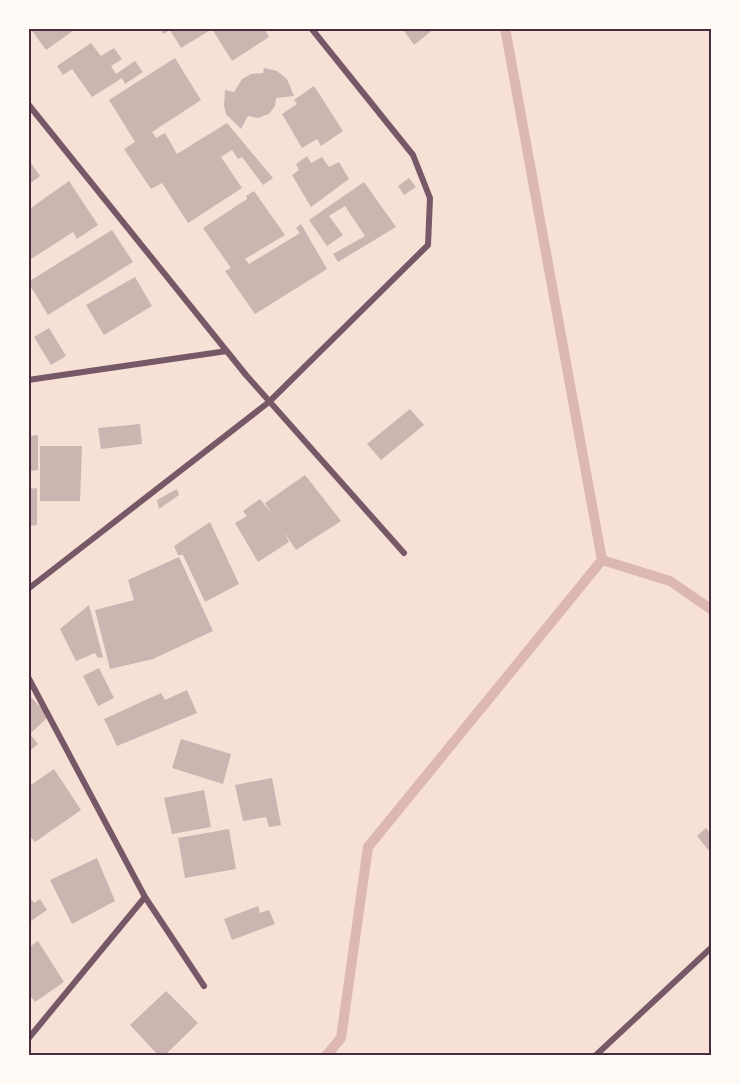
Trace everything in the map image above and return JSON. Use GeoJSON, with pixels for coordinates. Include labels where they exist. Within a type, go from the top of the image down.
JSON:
{"type":"FeatureCollection","features":[{"type":"Feature","properties":{"kind":"street"},"geometry":{"type":"LineString","coordinates":[[28,589],[269,402],[428,244],[430,198],[413,155],[311,28]]}},
{"type":"Feature","properties":{"kind":"street"},"geometry":{"type":"LineString","coordinates":[[28,104],[269,402],[404,553]]}},
{"type":"Feature","properties":{"kind":"street"},"geometry":{"type":"LineString","coordinates":[[28,380],[228,351]]}},
{"type":"Feature","properties":{"kind":"street"},"geometry":{"type":"LineString","coordinates":[[28,677],[145,897],[204,986]]}},
{"type":"Feature","properties":{"kind":"street"},"geometry":{"type":"LineString","coordinates":[[28,1039],[145,897]]}},
{"type":"Feature","properties":{"kind":"street"},"geometry":{"type":"LineString","coordinates":[[595,1056],[711,947]]}},
{"type":"Feature","properties":{"kind":"building"},"geometry":{"type":"Polygon","coordinates":[[[30,28],[77,28],[46,50],[30,28]]]}},
{"type":"Feature","properties":{"kind":"building"},"geometry":{"type":"Polygon","coordinates":[[[160,28],[264,28],[269,37],[232,61],[212,29],[181,48],[170,30],[163,34],[160,28]]]}},
{"type":"Feature","properties":{"kind":"building"},"geometry":{"type":"Polygon","coordinates":[[[402,28],[435,28],[414,45],[402,28]]]}},
{"type":"Feature","properties":{"kind":"building"},"geometry":{"type":"Polygon","coordinates":[[[91,43],[101,56],[114,48],[122,59],[111,66],[116,74],[135,61],[143,72],[125,84],[122,78],[92,97],[72,69],[63,75],[57,66],[91,43]]]}},
{"type":"Feature","properties":{"kind":"building"},"geometry":{"type":"Polygon","coordinates":[[[175,58],[201,100],[152,132],[156,138],[165,133],[177,154],[227,123],[273,178],[263,185],[242,157],[238,159],[232,150],[221,157],[242,188],[188,223],[162,183],[151,189],[124,149],[135,142],[109,100],[175,58]]]}},
{"type":"Feature","properties":{"kind":"building"},"geometry":{"type":"Polygon","coordinates":[[[264,68],[277,71],[287,79],[294,96],[276,98],[275,106],[269,114],[258,118],[248,116],[241,129],[226,114],[225,90],[234,92],[242,79],[251,74],[263,73],[264,68]]]}},
{"type":"Feature","properties":{"kind":"building"},"geometry":{"type":"Polygon","coordinates":[[[314,86],[343,131],[321,146],[317,139],[302,148],[282,114],[297,104],[294,100],[314,86]]]}},
{"type":"Feature","properties":{"kind":"building"},"geometry":{"type":"Polygon","coordinates":[[[307,156],[311,163],[322,157],[329,167],[339,162],[349,179],[311,207],[292,175],[299,170],[296,164],[307,156]]]}},
{"type":"Feature","properties":{"kind":"building"},"geometry":{"type":"Polygon","coordinates":[[[28,159],[40,176],[28,185],[28,159]]]}},
{"type":"Feature","properties":{"kind":"building"},"geometry":{"type":"Polygon","coordinates":[[[409,178],[416,187],[404,195],[398,186],[409,178]]]}},
{"type":"Feature","properties":{"kind":"building"},"geometry":{"type":"Polygon","coordinates":[[[69,181],[98,225],[77,239],[73,232],[28,261],[28,210],[69,181]]]}},
{"type":"Feature","properties":{"kind":"building"},"geometry":{"type":"Polygon","coordinates":[[[364,182],[396,227],[338,262],[333,254],[365,236],[345,206],[329,216],[343,235],[327,246],[309,220],[364,182]]]}},
{"type":"Feature","properties":{"kind":"building"},"geometry":{"type":"Polygon","coordinates":[[[254,191],[285,235],[245,259],[249,264],[300,233],[296,228],[301,224],[327,269],[255,314],[225,271],[231,268],[203,228],[247,199],[246,196],[254,191]]]}},
{"type":"Feature","properties":{"kind":"building"},"geometry":{"type":"Polygon","coordinates":[[[112,230],[133,262],[48,315],[28,282],[112,230]]]}},
{"type":"Feature","properties":{"kind":"building"},"geometry":{"type":"Polygon","coordinates":[[[135,277],[152,306],[104,335],[86,305],[135,277]]]}},
{"type":"Feature","properties":{"kind":"building"},"geometry":{"type":"Polygon","coordinates":[[[49,328],[66,356],[51,365],[34,337],[49,328]]]}},
{"type":"Feature","properties":{"kind":"building"},"geometry":{"type":"Polygon","coordinates":[[[410,409],[424,425],[381,460],[367,444],[410,409]]]}},
{"type":"Feature","properties":{"kind":"building"},"geometry":{"type":"Polygon","coordinates":[[[140,424],[142,444],[101,449],[98,428],[140,424]]]}},
{"type":"Feature","properties":{"kind":"building"},"geometry":{"type":"Polygon","coordinates":[[[38,435],[38,470],[28,471],[28,436],[38,435]]]}},
{"type":"Feature","properties":{"kind":"building"},"geometry":{"type":"Polygon","coordinates":[[[40,446],[82,446],[80,501],[40,501],[40,446]]]}},
{"type":"Feature","properties":{"kind":"building"},"geometry":{"type":"Polygon","coordinates":[[[305,475],[341,521],[296,550],[284,532],[289,542],[258,562],[235,523],[247,516],[243,511],[260,499],[272,514],[265,503],[305,475]]]}},
{"type":"Feature","properties":{"kind":"building"},"geometry":{"type":"Polygon","coordinates":[[[37,488],[37,525],[28,526],[28,489],[37,488]]]}},
{"type":"Feature","properties":{"kind":"building"},"geometry":{"type":"Polygon","coordinates":[[[177,489],[179,495],[159,509],[157,500],[177,489]]]}},
{"type":"Feature","properties":{"kind":"building"},"geometry":{"type":"Polygon","coordinates":[[[210,522],[239,584],[205,602],[183,555],[178,555],[174,546],[210,522]]]}},
{"type":"Feature","properties":{"kind":"building"},"geometry":{"type":"Polygon","coordinates":[[[179,557],[213,631],[153,659],[110,669],[95,610],[134,600],[128,580],[179,557]]]}},
{"type":"Feature","properties":{"kind":"building"},"geometry":{"type":"Polygon","coordinates":[[[89,605],[103,657],[98,658],[95,653],[76,661],[60,629],[89,605]]]}},
{"type":"Feature","properties":{"kind":"building"},"geometry":{"type":"Polygon","coordinates":[[[99,668],[114,698],[98,706],[83,676],[99,668]]]}},
{"type":"Feature","properties":{"kind":"building"},"geometry":{"type":"Polygon","coordinates":[[[187,690],[197,713],[117,746],[104,719],[161,693],[165,700],[187,690]]]}},
{"type":"Feature","properties":{"kind":"building"},"geometry":{"type":"Polygon","coordinates":[[[28,694],[49,716],[30,734],[38,744],[28,752],[28,694]]]}},
{"type":"Feature","properties":{"kind":"building"},"geometry":{"type":"Polygon","coordinates":[[[181,739],[231,754],[223,784],[172,768],[181,739]]]}},
{"type":"Feature","properties":{"kind":"building"},"geometry":{"type":"Polygon","coordinates":[[[54,769],[81,810],[35,842],[28,834],[28,787],[54,769]]]}},
{"type":"Feature","properties":{"kind":"building"},"geometry":{"type":"Polygon","coordinates":[[[272,778],[281,825],[269,827],[266,817],[243,821],[235,785],[272,778]]]}},
{"type":"Feature","properties":{"kind":"building"},"geometry":{"type":"Polygon","coordinates":[[[204,790],[211,827],[172,834],[164,798],[204,790]]]}},
{"type":"Feature","properties":{"kind":"building"},"geometry":{"type":"Polygon","coordinates":[[[706,828],[711,834],[710,852],[697,836],[706,828]]]}},
{"type":"Feature","properties":{"kind":"building"},"geometry":{"type":"Polygon","coordinates":[[[229,829],[236,869],[185,878],[178,838],[229,829]]]}},
{"type":"Feature","properties":{"kind":"building"},"geometry":{"type":"Polygon","coordinates":[[[97,858],[115,901],[72,924],[50,880],[97,858]]]}},
{"type":"Feature","properties":{"kind":"building"},"geometry":{"type":"Polygon","coordinates":[[[28,895],[34,903],[40,899],[47,910],[28,923],[28,895]]]}},
{"type":"Feature","properties":{"kind":"building"},"geometry":{"type":"Polygon","coordinates":[[[258,906],[260,913],[269,910],[275,924],[232,940],[224,919],[258,906]]]}},
{"type":"Feature","properties":{"kind":"building"},"geometry":{"type":"Polygon","coordinates":[[[38,941],[64,982],[35,1002],[28,993],[28,948],[38,941]]]}},
{"type":"Feature","properties":{"kind":"building"},"geometry":{"type":"Polygon","coordinates":[[[166,991],[198,1023],[164,1056],[159,1056],[130,1025],[166,991]]]}},
{"type":"Feature","properties":{"kind":"waterway"},"geometry":{"type":"LineString","coordinates":[[326,1056],[341,1038],[368,847],[602,560],[505,28]]}},
{"type":"Feature","properties":{"kind":"waterway"},"geometry":{"type":"LineString","coordinates":[[602,560],[670,581],[712,610]]}}]}
